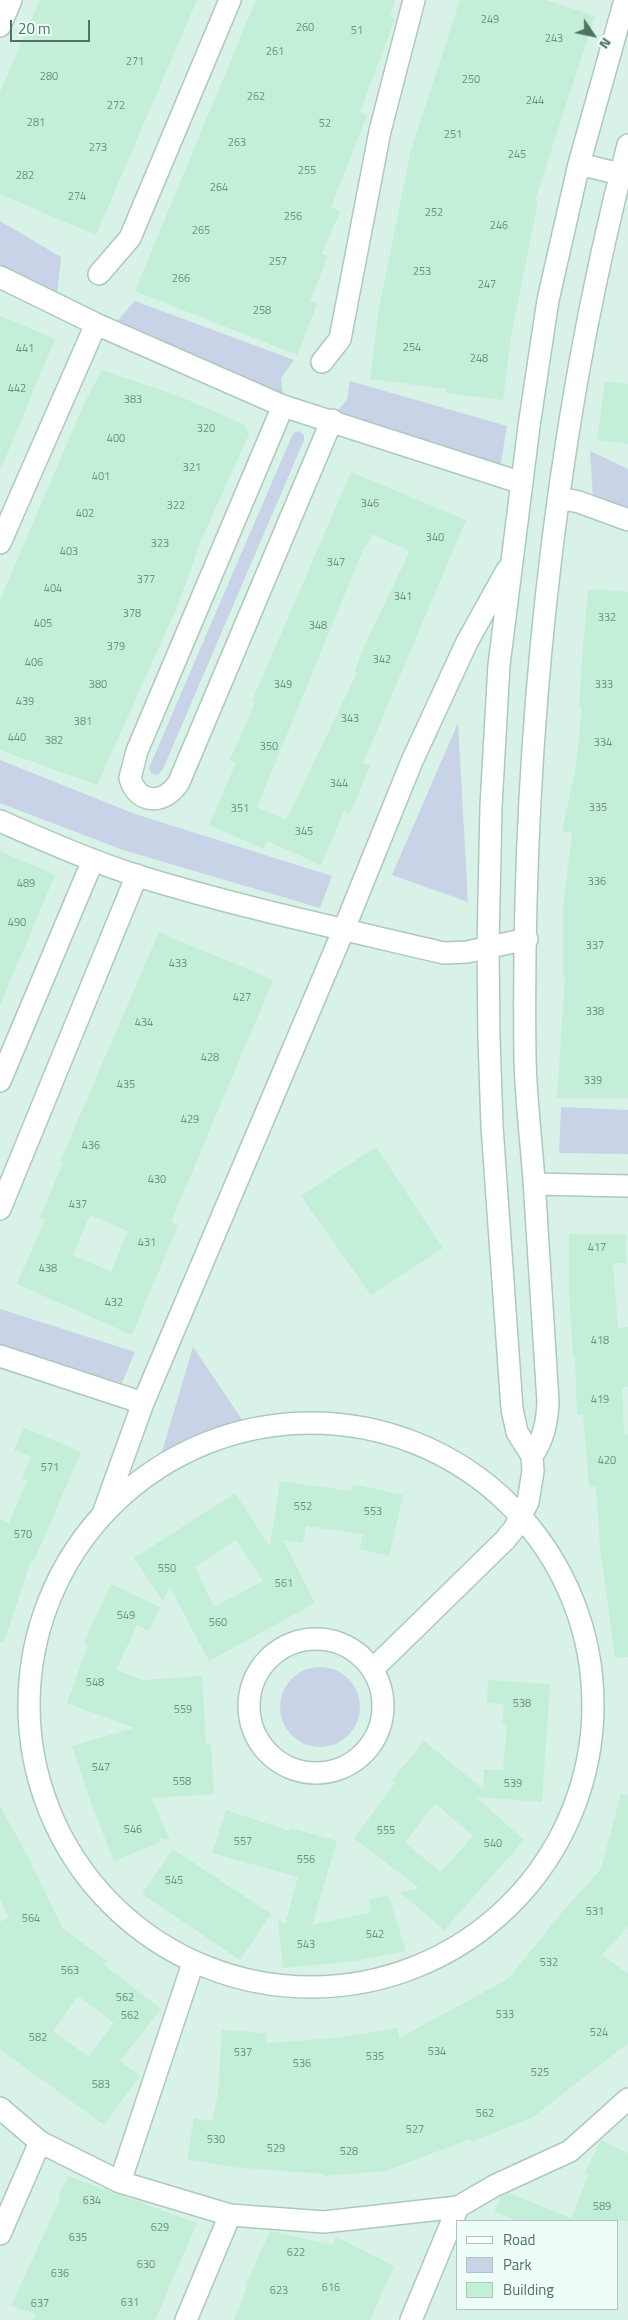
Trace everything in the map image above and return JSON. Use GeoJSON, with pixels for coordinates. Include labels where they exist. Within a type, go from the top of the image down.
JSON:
{"type":"FeatureCollection","features":[{"type":"Feature","properties":{"kind":"street"},"geometry":{"type":"LineString","coordinates":[[0,26],[12,0]]}},
{"type":"Feature","properties":{"kind":"street"},"geometry":{"type":"LineString","coordinates":[[99,274],[130,238],[230,0]]}},
{"type":"Feature","properties":{"kind":"street"},"geometry":{"type":"LineString","coordinates":[[322,362],[340,338],[380,131],[414,0]]}},
{"type":"Feature","properties":{"kind":"street"},"geometry":{"type":"LineString","coordinates":[[373,1669],[504,1540],[522,1516],[532,1487],[532,1456],[518,1432],[512,1409],[492,1126],[488,947],[491,806],[499,665],[548,300],[579,164],[625,0]]}},
{"type":"Feature","properties":{"kind":"street"},"geometry":{"type":"LineString","coordinates":[[532,1456],[541,1443],[546,1427],[548,1402],[525,1063],[527,840],[536,690],[559,498],[587,330],[620,174],[628,145]]}},
{"type":"Feature","properties":{"kind":"street"},"geometry":{"type":"LineString","coordinates":[[579,164],[620,174]]}},
{"type":"Feature","properties":{"kind":"street"},"geometry":{"type":"LineString","coordinates":[[0,278],[96,324],[283,406],[332,420],[522,484]]}},
{"type":"Feature","properties":{"kind":"street"},"geometry":{"type":"LineString","coordinates":[[0,543],[96,324]]}},
{"type":"Feature","properties":{"kind":"street"},"geometry":{"type":"LineString","coordinates":[[283,406],[135,758],[130,778],[132,784],[138,792],[149,798],[165,798],[173,792],[179,782],[332,420]]}},
{"type":"Feature","properties":{"kind":"street"},"geometry":{"type":"LineString","coordinates":[[559,498],[579,502],[628,520]]}},
{"type":"Feature","properties":{"kind":"street"},"geometry":{"type":"LineString","coordinates":[[103,1514],[143,1403],[344,929],[412,761],[467,642],[513,559]]}},
{"type":"Feature","properties":{"kind":"street"},"geometry":{"type":"LineString","coordinates":[[0,822],[93,860],[137,875],[237,904],[444,953],[468,952],[527,939]]}},
{"type":"Feature","properties":{"kind":"street"},"geometry":{"type":"LineString","coordinates":[[0,1081],[93,860]]}},
{"type":"Feature","properties":{"kind":"street"},"geometry":{"type":"LineString","coordinates":[[0,1209],[137,875]]}},
{"type":"Feature","properties":{"kind":"street"},"geometry":{"type":"LineString","coordinates":[[534,1184],[628,1186]]}},
{"type":"Feature","properties":{"kind":"street"},"geometry":{"type":"LineString","coordinates":[[0,1356],[143,1403]]}},
{"type":"Feature","properties":{"kind":"street"},"geometry":{"type":"LineString","coordinates":[[311,1422],[351,1425],[390,1433],[427,1447],[462,1466],[486,1483],[522,1516],[548,1550],[568,1588],[583,1628],[591,1670],[593,1713],[588,1756],[578,1797],[560,1836],[538,1873],[510,1905],[477,1933],[441,1956],[402,1973],[360,1984],[300,1988],[275,1986],[233,1978],[193,1963],[161,1946],[133,1926],[106,1902],[84,1875],[64,1845],[49,1813],[38,1780],[31,1745],[28,1709],[30,1674],[36,1638],[47,1605],[71,1557],[103,1514],[161,1466],[196,1447],[233,1434],[272,1425],[311,1422]]}},
{"type":"Feature","properties":{"kind":"street"},"geometry":{"type":"LineString","coordinates":[[316,1638],[338,1642],[358,1652],[373,1669],[382,1689],[384,1712],[378,1733],[366,1752],[348,1766],[327,1773],[304,1773],[283,1766],[266,1752],[254,1733],[249,1711],[251,1689],[260,1668],[275,1652],[294,1642],[316,1638]]}},
{"type":"Feature","properties":{"kind":"street"},"geometry":{"type":"LineString","coordinates":[[120,2182],[193,1963]]}},
{"type":"Feature","properties":{"kind":"street"},"geometry":{"type":"LineString","coordinates":[[0,2108],[40,2142],[120,2182],[230,2215],[324,2222],[458,2207],[494,2186],[570,2150],[628,2099]]}},
{"type":"Feature","properties":{"kind":"street"},"geometry":{"type":"LineString","coordinates":[[0,2234],[40,2142]]}},
{"type":"Feature","properties":{"kind":"street"},"geometry":{"type":"LineString","coordinates":[[411,2320],[458,2207]]}},
{"type":"Feature","properties":{"kind":"street"},"geometry":{"type":"LineString","coordinates":[[186,2320],[230,2215]]}},
{"type":"Feature","properties":{"kind":"shaded area"},"geometry":{"type":"Polygon","coordinates":[[[0,0],[628,0],[628,2320],[0,2320],[0,0]]]}},
{"type":"Feature","properties":{"kind":"green space"},"geometry":{"type":"Polygon","coordinates":[[[0,221],[61,257],[57,296],[0,266],[0,221]]]}},
{"type":"Feature","properties":{"kind":"green space"},"geometry":{"type":"Polygon","coordinates":[[[135,301],[294,360],[281,378],[284,401],[111,328],[135,301]]]}},
{"type":"Feature","properties":{"kind":"green space"},"geometry":{"type":"Polygon","coordinates":[[[350,381],[507,426],[500,468],[332,416],[347,400],[350,381]]]}},
{"type":"Feature","properties":{"kind":"green space"},"geometry":{"type":"Polygon","coordinates":[[[299,431],[304,435],[304,440],[163,769],[158,775],[152,774],[149,768],[291,438],[294,433],[299,431]]]}},
{"type":"Feature","properties":{"kind":"green space"},"geometry":{"type":"Polygon","coordinates":[[[590,451],[628,469],[628,513],[593,497],[590,451]]]}},
{"type":"Feature","properties":{"kind":"green space"},"geometry":{"type":"Polygon","coordinates":[[[458,723],[468,902],[392,875],[458,723]]]}},
{"type":"Feature","properties":{"kind":"green space"},"geometry":{"type":"Polygon","coordinates":[[[0,760],[135,814],[332,876],[320,908],[123,850],[0,803],[0,760]]]}},
{"type":"Feature","properties":{"kind":"green space"},"geometry":{"type":"Polygon","coordinates":[[[561,1107],[628,1110],[628,1154],[559,1153],[561,1107]]]}},
{"type":"Feature","properties":{"kind":"green space"},"geometry":{"type":"Polygon","coordinates":[[[0,1309],[135,1352],[122,1383],[0,1350],[0,1309]]]}},
{"type":"Feature","properties":{"kind":"green space"},"geometry":{"type":"Polygon","coordinates":[[[193,1347],[245,1424],[158,1465],[193,1347]]]}},
{"type":"Feature","properties":{"kind":"green space"},"geometry":{"type":"Polygon","coordinates":[[[320,1667],[342,1674],[348,1679],[359,1699],[360,1707],[353,1729],[348,1735],[328,1746],[320,1747],[298,1740],[292,1735],[281,1715],[280,1707],[287,1685],[292,1679],[312,1668],[320,1667]]]}},
{"type":"Feature","properties":{"kind":"building"},"geometry":{"type":"Polygon","coordinates":[[[40,0],[197,0],[96,235],[0,194],[0,92],[40,0]]]}},
{"type":"Feature","properties":{"kind":"building"},"geometry":{"type":"Polygon","coordinates":[[[256,0],[395,0],[390,15],[395,19],[360,112],[367,115],[331,207],[340,211],[322,254],[328,256],[310,301],[317,304],[297,355],[135,291],[256,0]]]}},
{"type":"Feature","properties":{"kind":"building"},"geometry":{"type":"Polygon","coordinates":[[[460,0],[546,0],[595,16],[535,200],[538,201],[511,336],[503,400],[446,393],[447,389],[370,379],[379,308],[411,150],[460,0]]]}},
{"type":"Feature","properties":{"kind":"building"},"geometry":{"type":"Polygon","coordinates":[[[0,316],[55,339],[0,471],[0,316]]]}},
{"type":"Feature","properties":{"kind":"building"},"geometry":{"type":"Polygon","coordinates":[[[102,370],[181,397],[243,424],[249,434],[202,538],[177,607],[97,785],[0,750],[0,600],[84,404],[102,370]]]}},
{"type":"Feature","properties":{"kind":"building"},"geometry":{"type":"Polygon","coordinates":[[[605,381],[628,384],[628,444],[597,440],[605,381]]]}},
{"type":"Feature","properties":{"kind":"building"},"geometry":{"type":"Polygon","coordinates":[[[351,472],[466,520],[363,763],[370,766],[350,814],[344,811],[321,865],[267,841],[264,849],[209,825],[236,763],[230,760],[255,703],[252,701],[351,472]],[[372,534],[367,546],[365,545],[257,807],[286,820],[357,673],[355,672],[361,653],[410,551],[372,534]]]}},
{"type":"Feature","properties":{"kind":"building"},"geometry":{"type":"Polygon","coordinates":[[[588,589],[628,592],[628,1098],[557,1098],[565,976],[563,976],[563,906],[572,833],[562,831],[576,766],[582,708],[579,707],[588,589]]]}},
{"type":"Feature","properties":{"kind":"building"},"geometry":{"type":"Polygon","coordinates":[[[0,851],[55,875],[0,1005],[0,851]]]}},
{"type":"Feature","properties":{"kind":"building"},"geometry":{"type":"Polygon","coordinates":[[[159,932],[273,980],[171,1222],[178,1225],[132,1335],[17,1284],[45,1220],[40,1218],[63,1163],[60,1162],[159,932]],[[90,1215],[73,1255],[111,1272],[128,1231],[90,1215]]]}},
{"type":"Feature","properties":{"kind":"building"},"geometry":{"type":"Polygon","coordinates":[[[376,1147],[443,1248],[371,1295],[301,1196],[376,1147]]]}},
{"type":"Feature","properties":{"kind":"building"},"geometry":{"type":"Polygon","coordinates":[[[569,1234],[626,1234],[626,1263],[613,1263],[618,1328],[628,1327],[628,1387],[622,1387],[624,1434],[628,1434],[628,1657],[615,1658],[600,1547],[596,1487],[589,1487],[583,1414],[577,1415],[575,1357],[573,1357],[569,1293],[569,1234]]]}},
{"type":"Feature","properties":{"kind":"building"},"geometry":{"type":"Polygon","coordinates":[[[24,1428],[81,1452],[34,1561],[31,1560],[4,1642],[0,1641],[0,1519],[9,1523],[27,1481],[22,1479],[31,1457],[14,1450],[24,1428]]]}},
{"type":"Feature","properties":{"kind":"building"},"geometry":{"type":"Polygon","coordinates":[[[280,1481],[351,1491],[353,1484],[403,1495],[389,1556],[360,1549],[363,1534],[306,1526],[303,1543],[283,1540],[315,1603],[209,1661],[170,1587],[163,1601],[134,1558],[235,1493],[270,1547],[280,1481]],[[236,1540],[195,1567],[214,1607],[263,1581],[236,1540]]]}},
{"type":"Feature","properties":{"kind":"building"},"geometry":{"type":"Polygon","coordinates":[[[111,1584],[160,1607],[149,1631],[137,1625],[116,1670],[142,1680],[202,1676],[206,1744],[211,1744],[214,1794],[152,1798],[170,1841],[157,1837],[162,1841],[114,1861],[91,1803],[72,1746],[134,1728],[67,1703],[88,1645],[84,1642],[111,1584]]]}},
{"type":"Feature","properties":{"kind":"building"},"geometry":{"type":"Polygon","coordinates":[[[488,1680],[550,1684],[542,1802],[476,1797],[524,1840],[444,1930],[400,1892],[419,1888],[354,1838],[395,1783],[392,1780],[424,1741],[483,1789],[484,1769],[503,1770],[507,1725],[502,1725],[504,1704],[487,1703],[488,1680]],[[435,1803],[405,1843],[441,1872],[473,1836],[435,1803]]]}},
{"type":"Feature","properties":{"kind":"building"},"geometry":{"type":"Polygon","coordinates":[[[621,1794],[628,1795],[628,1926],[602,1955],[628,1974],[628,2043],[533,2117],[472,2142],[470,2139],[385,2171],[324,2176],[324,2174],[233,2167],[187,2159],[194,2118],[212,2121],[218,2094],[222,2030],[267,2033],[267,2043],[335,2038],[398,2028],[399,2038],[508,1979],[564,1910],[601,1869],[621,1794]]]}},
{"type":"Feature","properties":{"kind":"building"},"geometry":{"type":"Polygon","coordinates":[[[0,1806],[29,1859],[63,1929],[107,1961],[104,1965],[161,2009],[120,2061],[140,2076],[104,2125],[0,2049],[0,1922],[9,1917],[0,1899],[0,1806]],[[78,1996],[53,2031],[89,2057],[114,2023],[78,1996]]]}},
{"type":"Feature","properties":{"kind":"building"},"geometry":{"type":"Polygon","coordinates":[[[226,1810],[290,1831],[291,1828],[337,1841],[312,1925],[371,1912],[369,1900],[388,1895],[406,1951],[355,1961],[283,1968],[278,1919],[285,1924],[298,1877],[212,1853],[226,1810]]]}},
{"type":"Feature","properties":{"kind":"building"},"geometry":{"type":"Polygon","coordinates":[[[173,1849],[271,1914],[240,1960],[142,1894],[173,1849]]]}},
{"type":"Feature","properties":{"kind":"building"},"geometry":{"type":"Polygon","coordinates":[[[601,2140],[628,2153],[628,2221],[516,2220],[494,2212],[501,2197],[508,2193],[571,2218],[589,2174],[585,2173],[601,2140]]]}},
{"type":"Feature","properties":{"kind":"building"},"geometry":{"type":"Polygon","coordinates":[[[68,2176],[197,2223],[155,2320],[33,2320],[36,2314],[11,2306],[61,2197],[58,2196],[68,2176]]]}},
{"type":"Feature","properties":{"kind":"building"},"geometry":{"type":"Polygon","coordinates":[[[270,2231],[332,2245],[336,2237],[394,2266],[370,2320],[234,2320],[247,2287],[245,2286],[270,2231]]]}}]}
